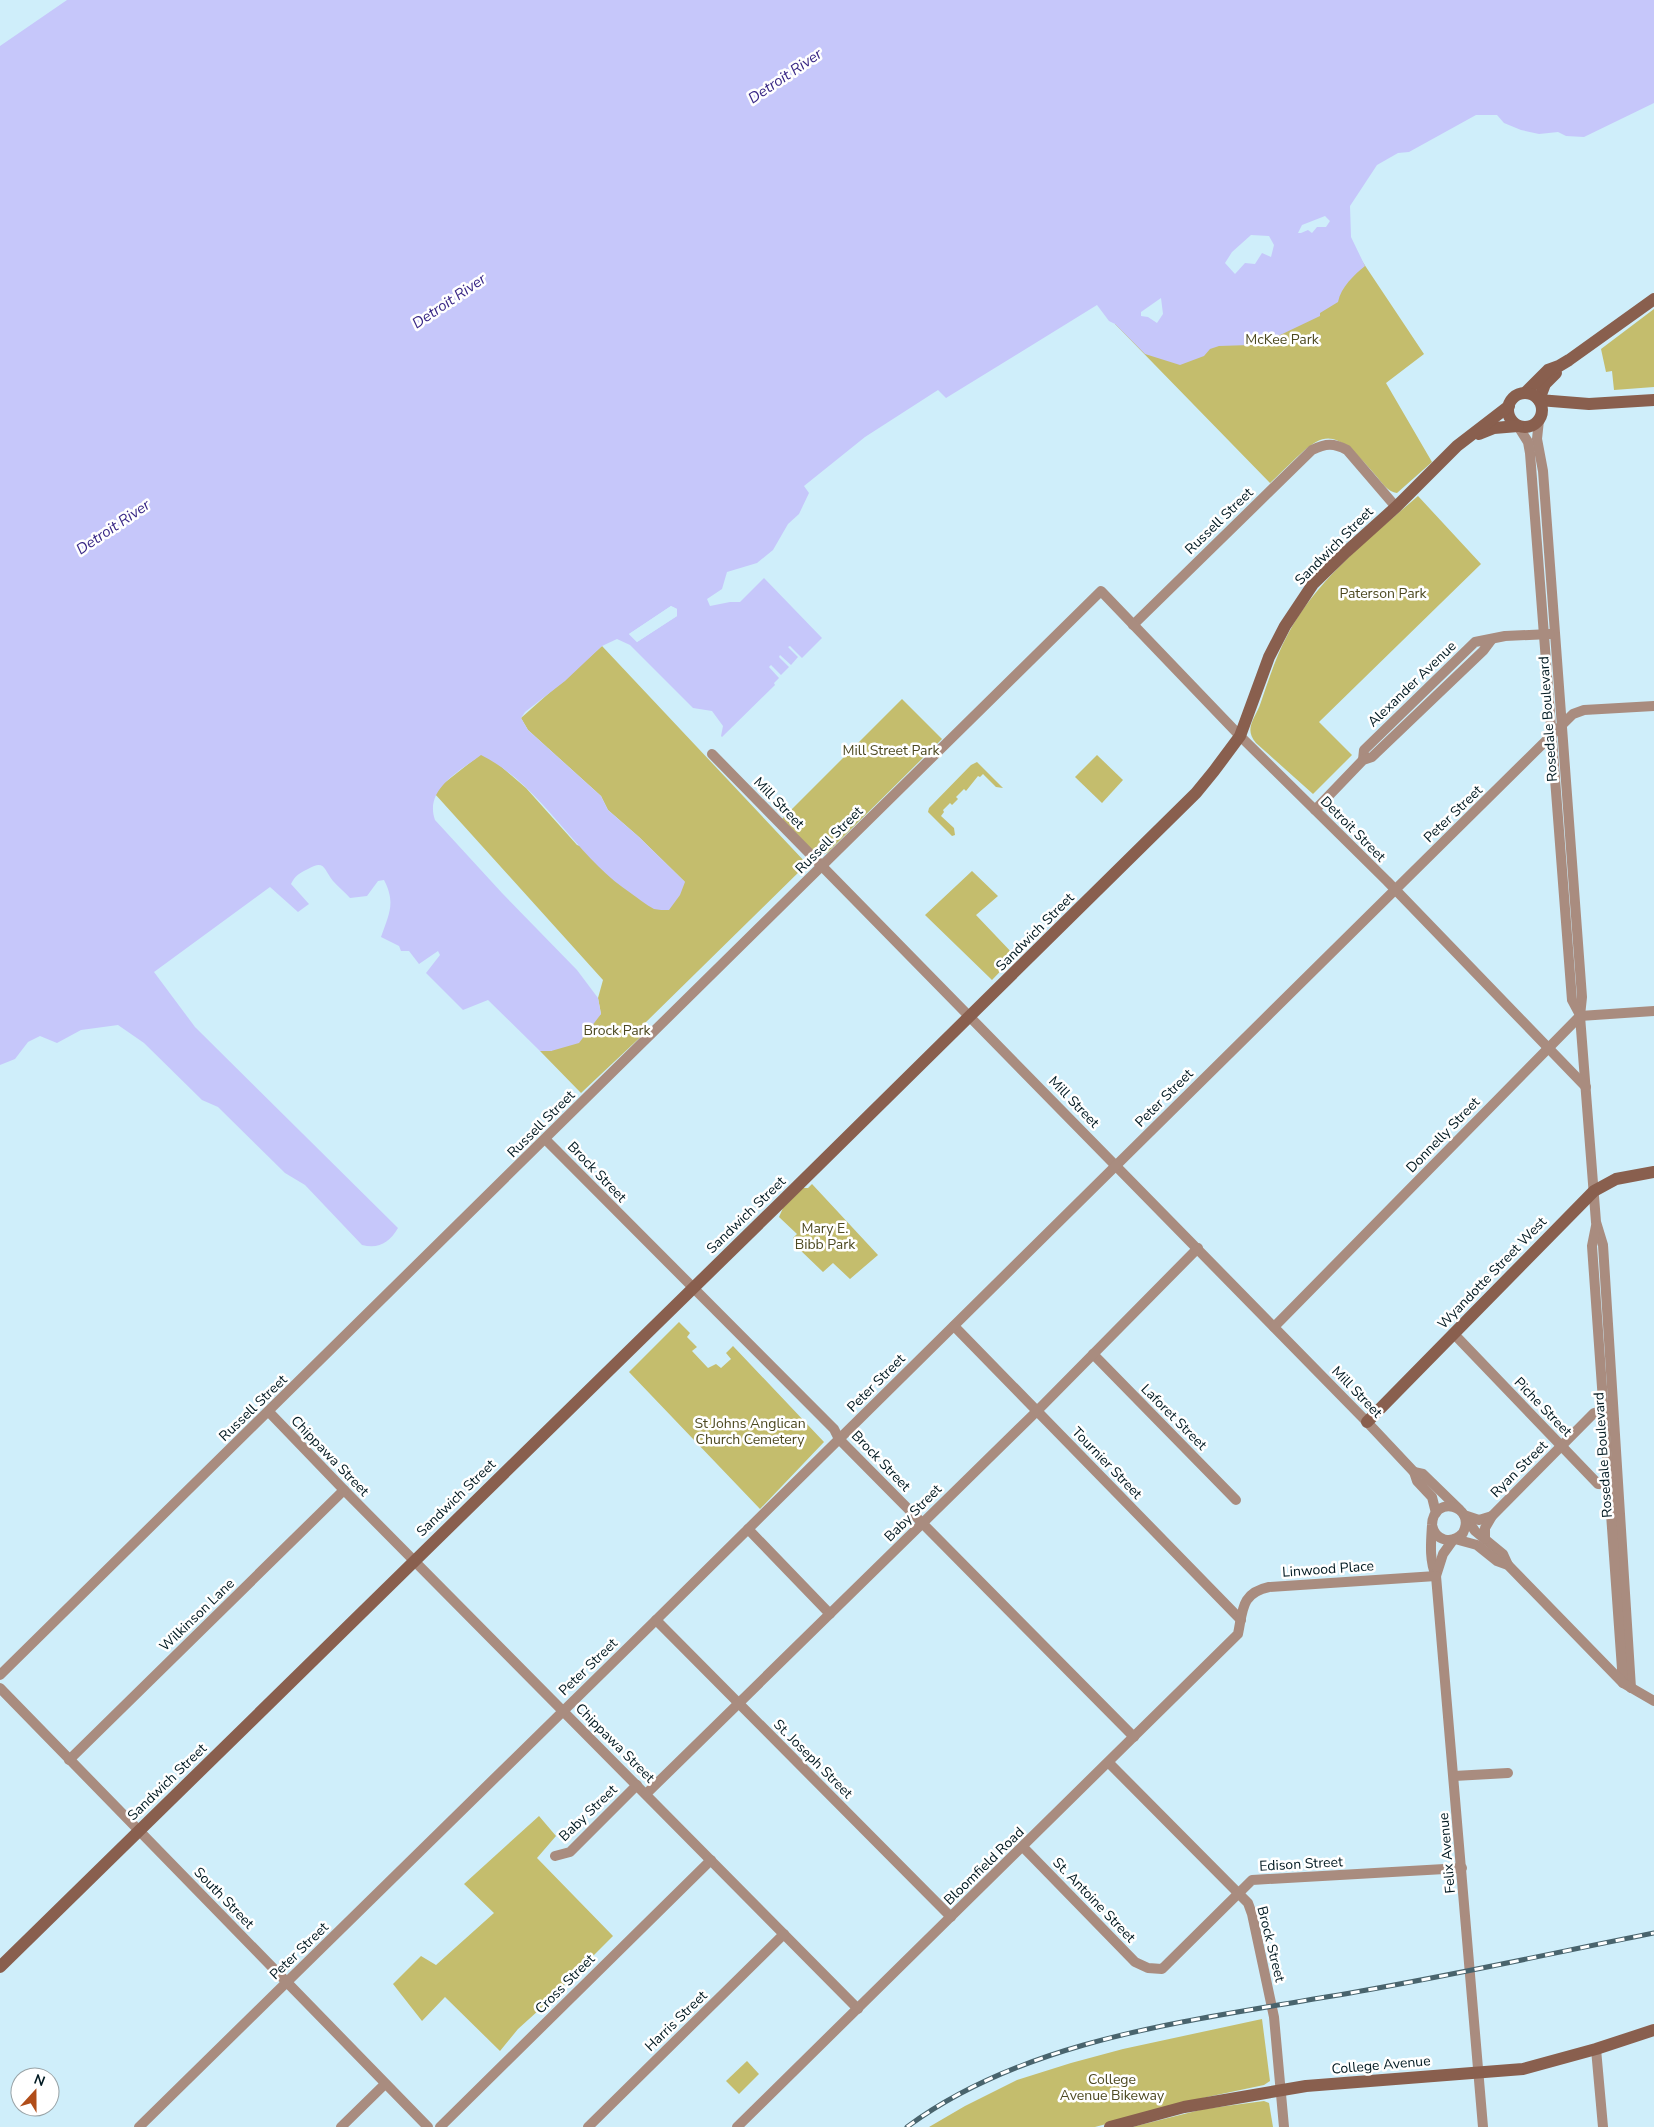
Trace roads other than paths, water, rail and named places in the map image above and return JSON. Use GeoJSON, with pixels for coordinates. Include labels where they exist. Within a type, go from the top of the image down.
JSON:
{"type":"FeatureCollection","features":[{"type":"Feature","properties":{"kind":"main road"},"geometry":{"type":"LineString","coordinates":[[1540,417],[1539,400],[1545,384],[1560,366],[1654,299]]}},
{"type":"Feature","properties":{"kind":"main road"},"geometry":{"type":"LineString","coordinates":[[1525,394],[1548,370],[1560,366]]}},
{"type":"Feature","properties":{"kind":"main road"},"geometry":{"type":"LineString","coordinates":[[1457,446],[1509,406],[1515,397],[1525,394],[1534,396],[1539,400],[1589,404],[1654,400]]}},
{"type":"Feature","properties":{"kind":"main road"},"geometry":{"type":"LineString","coordinates":[[1457,446],[1494,428],[1530,427],[1540,417],[1589,404]]}},
{"type":"Feature","properties":{"kind":"main road"},"geometry":{"type":"LineString","coordinates":[[1509,406],[1510,417],[1518,426]]}},
{"type":"Feature","properties":{"kind":"main road","name":"Sandwich Street"},"geometry":{"type":"LineString","coordinates":[[0,1967],[971,1016],[1196,793],[1240,736],[1269,657],[1285,626],[1313,584],[1396,507],[1457,446]]}},
{"type":"Feature","properties":{"kind":"main road","name":"Wyandotte Street West"},"geometry":{"type":"LineString","coordinates":[[1367,1422],[1594,1191],[1616,1180],[1654,1172]]}},
{"type":"Feature","properties":{"kind":"main road","name":"College Avenue"},"geometry":{"type":"LineString","coordinates":[[1110,2127],[1184,2107],[1306,2086],[1522,2069],[1596,2049],[1654,2030]]}},
{"type":"Feature","properties":{"kind":"street","name":"Rosedale Boulevard"},"geometry":{"type":"LineString","coordinates":[[1540,417],[1537,439],[1543,470],[1552,735],[1572,1000],[1580,1016]]}},
{"type":"Feature","properties":{"kind":"street","name":"Rosedale Boulevard"},"geometry":{"type":"LineString","coordinates":[[1518,426],[1528,442],[1530,452],[1562,726],[1582,997],[1580,1016],[1596,1222],[1592,1246],[1609,1409],[1627,1685]]}},
{"type":"Feature","properties":{"kind":"street","name":"Russell Street"},"geometry":{"type":"LineString","coordinates":[[1133,625],[1312,450],[1330,444],[1338,445],[1347,450],[1396,507]]}},
{"type":"Feature","properties":{"kind":"street","name":"Russell Street"},"geometry":{"type":"LineString","coordinates":[[0,1675],[1101,592]]}},
{"type":"Feature","properties":{"kind":"street","name":"Detroit Street"},"geometry":{"type":"LineString","coordinates":[[1101,592],[1586,1087]]}},
{"type":"Feature","properties":{"kind":"street","name":"Alexander Avenue"},"geometry":{"type":"LineString","coordinates":[[1315,810],[1363,760],[1364,750],[1475,642],[1505,636],[1550,634]]}},
{"type":"Feature","properties":{"kind":"street","name":"Peter Street"},"geometry":{"type":"LineString","coordinates":[[139,2127],[564,1711],[1573,714],[1584,710],[1654,706]]}},
{"type":"Feature","properties":{"kind":"street","name":"Mill Street"},"geometry":{"type":"LineString","coordinates":[[712,754],[1367,1422],[1414,1472],[1417,1481],[1432,1497],[1436,1513]]}},
{"type":"Feature","properties":{"kind":"street"},"geometry":{"type":"LineString","coordinates":[[1580,1016],[1654,1011]]}},
{"type":"Feature","properties":{"kind":"street","name":"Donnelly Street"},"geometry":{"type":"LineString","coordinates":[[1274,1327],[1547,1047],[1580,1016]]}},
{"type":"Feature","properties":{"kind":"street","name":"Brock Street"},"geometry":{"type":"LineString","coordinates":[[546,1140],[834,1430],[839,1439],[1134,1737]]}},
{"type":"Feature","properties":{"kind":"street","name":"Baby Street"},"geometry":{"type":"LineString","coordinates":[[646,1794],[1036,1411],[1198,1248]]}},
{"type":"Feature","properties":{"kind":"street","name":"Tournier Street"},"geometry":{"type":"LineString","coordinates":[[954,1326],[1241,1620]]}},
{"type":"Feature","properties":{"kind":"street","name":"Piche Street"},"geometry":{"type":"LineString","coordinates":[[1454,1334],[1598,1484],[1614,1485]]}},
{"type":"Feature","properties":{"kind":"street","name":"Laforet Street"},"geometry":{"type":"LineString","coordinates":[[1092,1354],[1236,1500]]}},
{"type":"Feature","properties":{"kind":"street","name":"Ryan Street"},"geometry":{"type":"LineString","coordinates":[[1485,1539],[1485,1528],[1492,1516],[1594,1413],[1609,1409]]}},
{"type":"Feature","properties":{"kind":"street","name":"Chippawa Street"},"geometry":{"type":"LineString","coordinates":[[269,1412],[858,2009]]}},
{"type":"Feature","properties":{"kind":"street","name":"Mill Street"},"geometry":{"type":"LineString","coordinates":[[1414,1472],[1423,1474],[1462,1513],[1476,1531],[1503,1554],[1508,1565],[1627,1685],[1654,1701]]}},
{"type":"Feature","properties":{"kind":"street","name":"Wilkinson Lane"},"geometry":{"type":"LineString","coordinates":[[69,1760],[344,1490]]}},
{"type":"Feature","properties":{"kind":"street"},"geometry":{"type":"LineString","coordinates":[[1447,1506],[1462,1513],[1465,1529],[1454,1539],[1444,1540],[1437,1536],[1432,1524],[1436,1513],[1447,1506]]}},
{"type":"Feature","properties":{"kind":"street","name":"Ryan Street"},"geometry":{"type":"LineString","coordinates":[[1462,1513],[1479,1520],[1492,1516]]}},
{"type":"Feature","properties":{"kind":"street","name":"Felix Avenue"},"geometry":{"type":"LineString","coordinates":[[1432,1524],[1432,1567],[1436,1576],[1483,2127]]}},
{"type":"Feature","properties":{"kind":"street"},"geometry":{"type":"LineString","coordinates":[[748,1529],[830,1614]]}},
{"type":"Feature","properties":{"kind":"street","name":"Mill Street"},"geometry":{"type":"LineString","coordinates":[[1454,1539],[1477,1545],[1497,1561],[1508,1565]]}},
{"type":"Feature","properties":{"kind":"street","name":"Felix Avenue"},"geometry":{"type":"LineString","coordinates":[[1436,1576],[1443,1554],[1454,1539]]}},
{"type":"Feature","properties":{"kind":"street","name":"Linwood Place"},"geometry":{"type":"LineString","coordinates":[[1241,1620],[1246,1601],[1255,1590],[1269,1587],[1436,1576]]}},
{"type":"Feature","properties":{"kind":"street","name":"St. Joseph Street"},"geometry":{"type":"LineString","coordinates":[[656,1620],[951,1917]]}},
{"type":"Feature","properties":{"kind":"street","name":"Bloomfield Road"},"geometry":{"type":"LineString","coordinates":[[737,2127],[1238,1634],[1241,1620]]}},
{"type":"Feature","properties":{"kind":"street","name":"South Street"},"geometry":{"type":"LineString","coordinates":[[0,1688],[428,2127]]}},
{"type":"Feature","properties":{"kind":"street","name":"Brock Street"},"geometry":{"type":"LineString","coordinates":[[1109,1763],[1248,1903],[1274,2017],[1284,2127]]}},
{"type":"Feature","properties":{"kind":"street"},"geometry":{"type":"LineString","coordinates":[[1454,1776],[1508,1773]]}},
{"type":"Feature","properties":{"kind":"street","name":"Baby Street"},"geometry":{"type":"LineString","coordinates":[[555,1856],[570,1852],[637,1785]]}},
{"type":"Feature","properties":{"kind":"street","name":"St. Antoine Street"},"geometry":{"type":"LineString","coordinates":[[1023,1847],[1135,1962],[1148,1968]]}},
{"type":"Feature","properties":{"kind":"street","name":"Cross Street"},"geometry":{"type":"LineString","coordinates":[[440,2127],[710,1860]]}},
{"type":"Feature","properties":{"kind":"street","name":"Edison Street"},"geometry":{"type":"LineString","coordinates":[[1148,1968],[1162,1969],[1252,1880],[1462,1868]]}},
{"type":"Feature","properties":{"kind":"street","name":"Harris Street"},"geometry":{"type":"LineString","coordinates":[[588,2127],[784,1934]]}},
{"type":"Feature","properties":{"kind":"street"},"geometry":{"type":"LineString","coordinates":[[1596,2049],[1603,2127]]}},
{"type":"Feature","properties":{"kind":"street"},"geometry":{"type":"LineString","coordinates":[[341,2127],[385,2084]]}},
{"type":"Feature","properties":{"kind":"water","name":"Detroit River"},"geometry":{"type":"Polygon","coordinates":[[[67,0],[1654,0],[1654,103],[1584,137],[1566,136],[1558,132],[1539,134],[1521,130],[1504,123],[1497,115],[1476,115],[1409,152],[1398,153],[1377,165],[1350,206],[1351,237],[1365,266],[1345,286],[1338,302],[1320,313],[1320,316],[1276,337],[1250,345],[1219,346],[1210,349],[1204,356],[1180,365],[1145,354],[1115,324],[1109,321],[1097,305],[946,398],[938,390],[865,437],[804,486],[809,493],[799,514],[788,524],[773,550],[757,563],[727,572],[722,589],[707,599],[710,606],[740,602],[764,578],[822,638],[802,658],[790,646],[788,647],[798,657],[791,665],[780,655],[779,657],[789,667],[781,675],[771,665],[769,667],[779,678],[774,683],[775,685],[722,737],[723,726],[712,711],[693,708],[630,645],[617,639],[602,646],[565,681],[525,712],[521,718],[528,730],[601,796],[608,810],[685,882],[680,895],[669,910],[659,910],[648,906],[611,878],[593,861],[523,784],[503,768],[481,755],[454,774],[439,790],[435,799],[433,809],[435,820],[502,893],[577,970],[598,998],[601,1014],[579,1043],[551,1051],[540,1051],[488,1000],[463,1010],[426,973],[440,955],[438,951],[419,964],[409,951],[401,951],[399,946],[381,937],[390,908],[390,895],[384,880],[378,881],[367,896],[350,898],[335,883],[324,867],[318,865],[302,872],[291,884],[309,904],[298,912],[270,887],[154,972],[195,1027],[398,1228],[391,1238],[383,1244],[368,1246],[362,1245],[305,1185],[285,1173],[218,1107],[202,1100],[144,1043],[118,1025],[81,1030],[57,1043],[40,1036],[28,1042],[15,1059],[0,1065],[0,46],[67,0]],[[671,606],[629,634],[637,642],[677,616],[677,609],[671,606]]]}},
{"type":"Feature","properties":{"kind":"railway"},"geometry":{"type":"LineString","coordinates":[[907,2127],[952,2098],[1001,2074],[1052,2055],[1105,2039],[1213,2016],[1362,1991],[1654,1933]]}},
{"type":"Feature","properties":{"kind":"park label","name":"McKee Park"},"geometry":{"type":"Point","coordinates":[1282,339]}},
{"type":"Feature","properties":{"kind":"park label","name":"Paterson Park"},"geometry":{"type":"Point","coordinates":[1383,593]}},
{"type":"Feature","properties":{"kind":"park label","name":"Mill Street Park"},"geometry":{"type":"Point","coordinates":[891,750]}},
{"type":"Feature","properties":{"kind":"park label","name":"Brock Park"},"geometry":{"type":"Point","coordinates":[617,1030]}},
{"type":"Feature","properties":{"kind":"park label","name":"Mary E. Bibb Park"},"geometry":{"type":"Point","coordinates":[825,1236]}},
{"type":"Feature","properties":{"kind":"park label","name":"St Johns Anglican Church Cemetery"},"geometry":{"type":"Point","coordinates":[750,1432]}},
{"type":"Feature","properties":{"kind":"park label","name":"College Avenue Bikeway"},"geometry":{"type":"Point","coordinates":[1112,2088]}}]}
